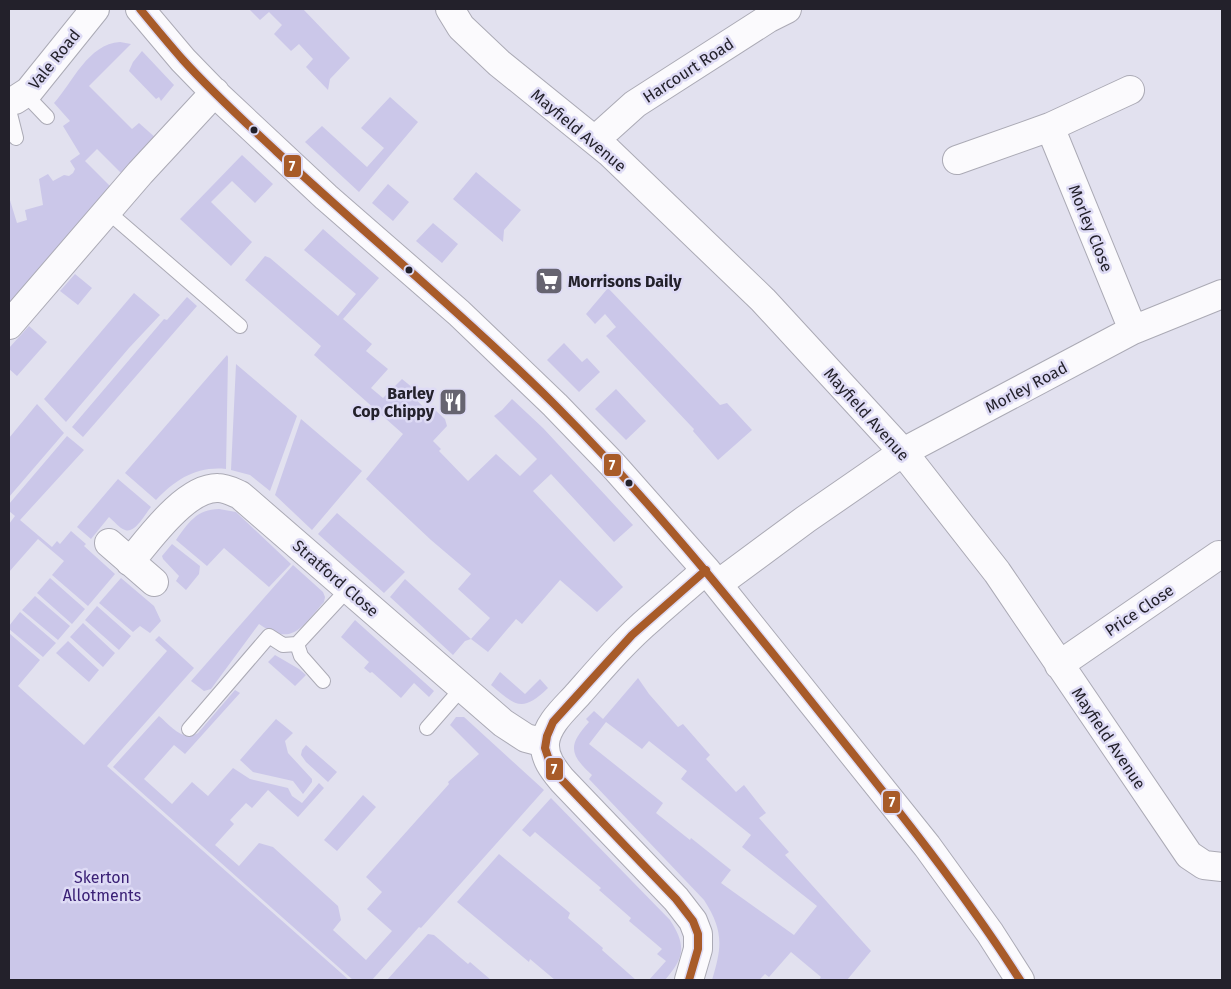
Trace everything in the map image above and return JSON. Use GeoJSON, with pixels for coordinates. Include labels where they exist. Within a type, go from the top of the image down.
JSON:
{"type":"FeatureCollection","features":[{"type":"Feature","properties":{"kind":"street","name":"Vale Road"},"geometry":{"type":"LineString","coordinates":[[14,102],[29,91],[95,9]]}},
{"type":"Feature","properties":{"kind":"street"},"geometry":{"type":"LineString","coordinates":[[140,9],[183,60],[215,92],[326,197],[459,313],[554,405],[624,477],[712,577],[928,846],[990,933],[1020,980]]}},
{"type":"Feature","properties":{"kind":"street","name":"Mayfield Avenue"},"geometry":{"type":"LineString","coordinates":[[450,9],[461,27],[498,63],[595,140],[763,300],[903,452],[997,572],[1189,855],[1204,865],[1222,867]]}},
{"type":"Feature","properties":{"kind":"street","name":"Harcourt Road"},"geometry":{"type":"LineString","coordinates":[[595,140],[635,104],[786,9]]}},
{"type":"Feature","properties":{"kind":"street"},"geometry":{"type":"LineString","coordinates":[[957,160],[1050,126],[1130,90]]}},
{"type":"Feature","properties":{"kind":"street"},"geometry":{"type":"LineString","coordinates":[[9,325],[107,211],[215,92]]}},
{"type":"Feature","properties":{"kind":"street","name":"Morley Close"},"geometry":{"type":"LineString","coordinates":[[1050,126],[1133,330]]}},
{"type":"Feature","properties":{"kind":"street","name":"Morley Road"},"geometry":{"type":"LineString","coordinates":[[545,743],[547,735],[558,716],[649,619],[712,577],[806,519],[903,452],[1133,330],[1222,294]]}},
{"type":"Feature","properties":{"kind":"street","name":"Stratford Close"},"geometry":{"type":"LineString","coordinates":[[130,562],[182,503],[197,494],[216,488],[240,495],[503,724],[526,738],[545,743]]}},
{"type":"Feature","properties":{"kind":"street"},"geometry":{"type":"LineString","coordinates":[[109,543],[154,582]]}},
{"type":"Feature","properties":{"kind":"street","name":"Price Close"},"geometry":{"type":"LineString","coordinates":[[1059,665],[1219,555]]}},
{"type":"Feature","properties":{"kind":"street"},"geometry":{"type":"LineString","coordinates":[[545,743],[550,766],[676,899],[692,921],[698,934],[698,949],[688,980]]}},
{"type":"Feature","properties":{"kind":"lane"},"geometry":{"type":"LineString","coordinates":[[16,138],[14,102],[47,117]]}},
{"type":"Feature","properties":{"kind":"lane"},"geometry":{"type":"LineString","coordinates":[[107,211],[240,326]]}},
{"type":"Feature","properties":{"kind":"lane"},"geometry":{"type":"LineString","coordinates":[[190,729],[268,636],[283,645],[297,644],[348,589]]}},
{"type":"Feature","properties":{"kind":"lane"},"geometry":{"type":"LineString","coordinates":[[297,644],[301,656],[323,681]]}},
{"type":"Feature","properties":{"kind":"lane"},"geometry":{"type":"LineString","coordinates":[[427,728],[462,688]]}},
{"type":"Feature","properties":{"kind":"green space"},"geometry":{"type":"Polygon","coordinates":[[[249,9],[303,9],[350,58],[330,79],[328,90],[306,67],[313,59],[299,44],[291,51],[274,34],[282,25],[269,12],[260,20],[249,9]]]}},
{"type":"Feature","properties":{"kind":"green space"},"geometry":{"type":"Polygon","coordinates":[[[120,42],[131,44],[89,86],[132,129],[139,123],[157,139],[124,176],[97,149],[85,161],[112,188],[9,312],[9,197],[17,223],[27,220],[25,210],[43,205],[39,179],[48,174],[53,181],[73,173],[75,169],[70,161],[80,154],[63,126],[70,121],[54,103],[90,57],[99,49],[109,44],[120,42]]]}},
{"type":"Feature","properties":{"kind":"green space"},"geometry":{"type":"Polygon","coordinates":[[[142,51],[174,85],[161,101],[159,97],[156,99],[129,71],[133,62],[142,51]]]}},
{"type":"Feature","properties":{"kind":"green space"},"geometry":{"type":"Polygon","coordinates":[[[390,97],[418,122],[359,192],[305,142],[322,126],[367,167],[384,148],[361,128],[390,97]]]}},
{"type":"Feature","properties":{"kind":"green space"},"geometry":{"type":"Polygon","coordinates":[[[242,155],[273,184],[255,203],[232,181],[211,202],[252,242],[231,266],[180,219],[242,155]]]}},
{"type":"Feature","properties":{"kind":"green space"},"geometry":{"type":"Polygon","coordinates":[[[476,172],[521,210],[504,230],[503,242],[453,199],[476,172]]]}},
{"type":"Feature","properties":{"kind":"green space"},"geometry":{"type":"Polygon","coordinates":[[[388,184],[409,202],[393,221],[372,203],[388,184]]]}},
{"type":"Feature","properties":{"kind":"green space"},"geometry":{"type":"Polygon","coordinates":[[[433,223],[458,244],[442,263],[416,241],[433,223]]]}},
{"type":"Feature","properties":{"kind":"green space"},"geometry":{"type":"Polygon","coordinates":[[[323,229],[379,278],[343,319],[372,344],[366,351],[388,369],[371,388],[383,398],[402,379],[413,388],[409,393],[431,414],[435,410],[445,419],[447,426],[433,441],[441,449],[439,451],[468,481],[496,454],[520,476],[537,459],[494,416],[512,399],[543,428],[633,525],[614,542],[551,474],[533,491],[623,587],[597,612],[560,580],[522,624],[516,619],[488,652],[471,639],[490,618],[458,589],[471,574],[431,540],[366,479],[403,434],[314,355],[321,346],[245,280],[265,256],[270,258],[338,316],[356,294],[304,250],[323,229]]]}},
{"type":"Feature","properties":{"kind":"green space"},"geometry":{"type":"Polygon","coordinates":[[[75,274],[92,288],[78,305],[60,291],[75,274]]]}},
{"type":"Feature","properties":{"kind":"green space"},"geometry":{"type":"Polygon","coordinates":[[[608,288],[720,405],[727,403],[752,430],[718,460],[693,431],[694,429],[606,336],[616,327],[605,314],[595,324],[586,314],[608,288]]]}},
{"type":"Feature","properties":{"kind":"green space"},"geometry":{"type":"Polygon","coordinates":[[[134,293],[160,315],[129,348],[66,422],[44,399],[134,293]]]}},
{"type":"Feature","properties":{"kind":"green space"},"geometry":{"type":"Polygon","coordinates":[[[187,297],[197,306],[83,437],[72,427],[164,319],[167,320],[187,297]]]}},
{"type":"Feature","properties":{"kind":"green space"},"geometry":{"type":"Polygon","coordinates":[[[29,326],[47,342],[17,376],[9,369],[9,348],[29,326]]]}},
{"type":"Feature","properties":{"kind":"green space"},"geometry":{"type":"Polygon","coordinates":[[[564,343],[582,362],[587,358],[600,372],[579,392],[547,360],[564,343]]]}},
{"type":"Feature","properties":{"kind":"green space"},"geometry":{"type":"Polygon","coordinates":[[[227,355],[226,469],[196,472],[179,480],[156,500],[125,473],[227,355]]]}},
{"type":"Feature","properties":{"kind":"green space"},"geometry":{"type":"Polygon","coordinates":[[[236,364],[297,416],[270,491],[250,475],[231,470],[236,364]]]}},
{"type":"Feature","properties":{"kind":"green space"},"geometry":{"type":"Polygon","coordinates":[[[616,389],[646,421],[626,440],[595,409],[616,389]]]}},
{"type":"Feature","properties":{"kind":"green space"},"geometry":{"type":"Polygon","coordinates":[[[37,404],[64,433],[9,497],[9,438],[37,404]]]}},
{"type":"Feature","properties":{"kind":"green space"},"geometry":{"type":"Polygon","coordinates":[[[301,419],[362,471],[312,530],[275,495],[301,419]]]}},
{"type":"Feature","properties":{"kind":"green space"},"geometry":{"type":"Polygon","coordinates":[[[67,436],[84,450],[20,520],[52,547],[57,541],[60,544],[71,531],[86,544],[84,546],[115,574],[88,606],[52,575],[64,561],[38,539],[9,572],[9,524],[15,516],[9,511],[9,504],[67,436]]]}},
{"type":"Feature","properties":{"kind":"green space"},"geometry":{"type":"Polygon","coordinates":[[[118,479],[151,507],[136,526],[129,530],[121,528],[109,517],[91,539],[77,527],[118,479]]]}},
{"type":"Feature","properties":{"kind":"green space"},"geometry":{"type":"Polygon","coordinates":[[[219,509],[236,512],[291,564],[269,587],[224,548],[207,566],[176,540],[189,523],[199,514],[219,509]]]}},
{"type":"Feature","properties":{"kind":"green space"},"geometry":{"type":"Polygon","coordinates":[[[337,513],[405,572],[384,593],[318,534],[337,513]]]}},
{"type":"Feature","properties":{"kind":"green space"},"geometry":{"type":"Polygon","coordinates":[[[172,544],[200,566],[199,574],[186,590],[176,581],[179,576],[162,556],[172,544]]]}},
{"type":"Feature","properties":{"kind":"green space"},"geometry":{"type":"Polygon","coordinates":[[[293,565],[323,592],[325,597],[324,602],[303,626],[289,634],[280,634],[259,624],[211,689],[204,691],[191,681],[293,565]]]}},
{"type":"Feature","properties":{"kind":"green space"},"geometry":{"type":"Polygon","coordinates":[[[50,578],[85,609],[72,624],[37,593],[50,578]]]}},
{"type":"Feature","properties":{"kind":"green space"},"geometry":{"type":"Polygon","coordinates":[[[121,578],[154,606],[161,621],[150,633],[140,626],[133,632],[99,603],[121,578]]]}},
{"type":"Feature","properties":{"kind":"green space"},"geometry":{"type":"Polygon","coordinates":[[[405,579],[471,639],[465,641],[453,655],[390,597],[405,579]]]}},
{"type":"Feature","properties":{"kind":"green space"},"geometry":{"type":"Polygon","coordinates":[[[35,596],[70,626],[58,640],[22,610],[35,596]]]}},
{"type":"Feature","properties":{"kind":"green space"},"geometry":{"type":"Polygon","coordinates":[[[97,606],[131,636],[119,650],[85,620],[97,606]]]}},
{"type":"Feature","properties":{"kind":"green space"},"geometry":{"type":"Polygon","coordinates":[[[20,612],[56,643],[43,657],[9,629],[9,626],[20,612]]]}},
{"type":"Feature","properties":{"kind":"green space"},"geometry":{"type":"Polygon","coordinates":[[[355,620],[434,691],[429,697],[414,683],[401,698],[372,672],[370,673],[364,668],[369,662],[341,637],[355,620]]]}},
{"type":"Feature","properties":{"kind":"green space"},"geometry":{"type":"Polygon","coordinates":[[[83,623],[115,653],[103,667],[70,637],[83,623]]]}},
{"type":"Feature","properties":{"kind":"green space","name":"Skerton Allotments"},"geometry":{"type":"Polygon","coordinates":[[[9,633],[40,660],[18,686],[84,745],[167,651],[155,640],[159,636],[194,668],[107,766],[349,980],[9,980],[9,633]]]}},
{"type":"Feature","properties":{"kind":"green space"},"geometry":{"type":"Polygon","coordinates":[[[68,641],[99,670],[89,682],[56,653],[68,641]]]}},
{"type":"Feature","properties":{"kind":"green space"},"geometry":{"type":"Polygon","coordinates":[[[275,655],[306,675],[295,686],[268,662],[275,655]]]}},
{"type":"Feature","properties":{"kind":"green space"},"geometry":{"type":"Polygon","coordinates":[[[500,672],[525,694],[540,679],[548,688],[532,701],[525,704],[513,702],[491,685],[500,672]]]}},
{"type":"Feature","properties":{"kind":"green space"},"geometry":{"type":"Polygon","coordinates":[[[638,678],[649,694],[678,727],[683,724],[710,755],[706,759],[736,792],[744,785],[766,813],[759,818],[789,852],[785,855],[871,951],[847,980],[819,980],[821,977],[791,952],[769,977],[765,974],[759,980],[712,980],[718,958],[719,939],[715,921],[704,900],[589,779],[592,775],[584,768],[575,755],[574,749],[577,737],[589,722],[586,719],[594,711],[603,719],[638,678]],[[606,722],[589,744],[663,803],[656,813],[731,870],[721,883],[794,935],[817,906],[742,847],[751,835],[681,779],[687,771],[649,741],[642,749],[606,722]]]}},
{"type":"Feature","properties":{"kind":"green space"},"geometry":{"type":"Polygon","coordinates":[[[235,690],[240,693],[185,754],[174,745],[144,779],[172,804],[192,782],[208,796],[233,768],[250,779],[288,788],[292,796],[302,803],[319,783],[324,788],[298,817],[268,790],[252,808],[246,803],[230,820],[234,824],[215,845],[239,866],[259,843],[273,847],[338,906],[341,920],[333,930],[366,960],[392,931],[367,909],[382,892],[366,877],[449,784],[448,782],[479,754],[450,725],[456,717],[464,717],[544,790],[372,980],[353,980],[113,767],[159,716],[177,732],[187,736],[198,733],[235,690]]]}},
{"type":"Feature","properties":{"kind":"green space"},"geometry":{"type":"Polygon","coordinates":[[[276,719],[293,733],[285,741],[288,753],[312,779],[312,782],[303,794],[293,781],[253,772],[240,760],[276,719]]]}},
{"type":"Feature","properties":{"kind":"green space"},"geometry":{"type":"Polygon","coordinates":[[[306,745],[337,772],[328,782],[301,755],[306,745]]]}},
{"type":"Feature","properties":{"kind":"green space"},"geometry":{"type":"Polygon","coordinates":[[[363,795],[376,807],[337,851],[324,840],[363,795]]]}},
{"type":"Feature","properties":{"kind":"green space"},"geometry":{"type":"Polygon","coordinates":[[[551,798],[670,920],[679,937],[681,951],[676,965],[665,980],[649,980],[666,961],[657,954],[662,949],[629,921],[631,918],[599,890],[601,888],[535,832],[530,837],[522,830],[551,798]]]}},
{"type":"Feature","properties":{"kind":"green space"},"geometry":{"type":"Polygon","coordinates":[[[499,854],[570,913],[568,918],[636,980],[555,980],[530,959],[529,962],[457,902],[499,854]]]}},
{"type":"Feature","properties":{"kind":"green space"},"geometry":{"type":"Polygon","coordinates":[[[428,934],[434,935],[468,964],[470,962],[491,980],[387,980],[428,934]]]}},
{"type":"Feature","properties":{"kind":"transit line","name":"7"},"geometry":{"type":"LineString","coordinates":[[140,9],[205,84],[312,184],[521,372],[624,477],[721,590],[894,806],[947,874],[1020,980]]}},
{"type":"Feature","properties":{"kind":"transit line","name":"7"},"geometry":{"type":"LineString","coordinates":[[689,980],[698,949],[698,934],[693,921],[676,899],[562,780],[550,763],[545,748],[547,736],[553,722],[632,635],[706,570]]}},
{"type":"Feature","properties":{"kind":"place","name":"Morrisons Daily"},"geometry":{"type":"Point","coordinates":[549,281]}},
{"type":"Feature","properties":{"kind":"place","name":"Barley Cop Chippy"},"geometry":{"type":"Point","coordinates":[453,402]}}]}
